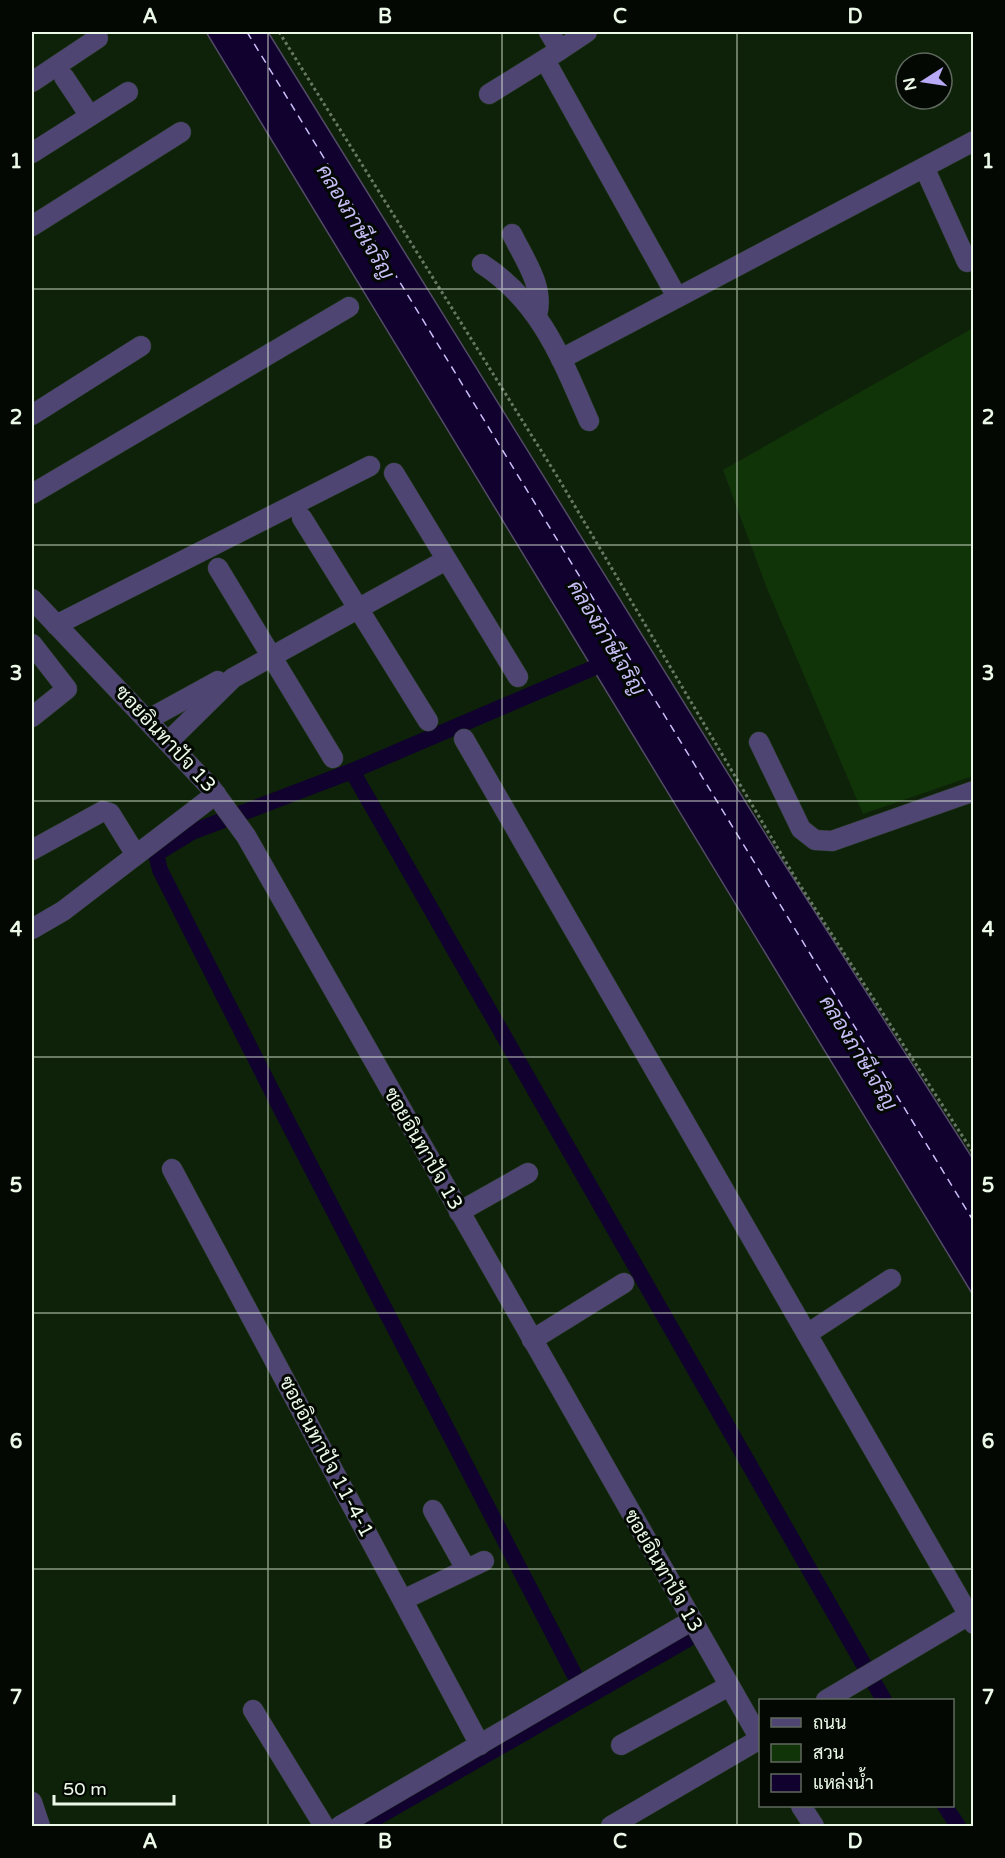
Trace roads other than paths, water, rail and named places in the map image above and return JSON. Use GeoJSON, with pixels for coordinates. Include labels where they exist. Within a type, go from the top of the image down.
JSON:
{"type":"FeatureCollection","features":[{"type":"Feature","properties":{"kind":"street"},"geometry":{"type":"LineString","coordinates":[[549,32],[552,55],[677,297]]}},
{"type":"Feature","properties":{"kind":"street"},"geometry":{"type":"LineString","coordinates":[[489,94],[587,32]]}},
{"type":"Feature","properties":{"kind":"street"},"geometry":{"type":"LineString","coordinates":[[32,81],[98,38]]}},
{"type":"Feature","properties":{"kind":"street"},"geometry":{"type":"LineString","coordinates":[[64,77],[90,116]]}},
{"type":"Feature","properties":{"kind":"street"},"geometry":{"type":"LineString","coordinates":[[34,146],[90,116],[128,92]]}},
{"type":"Feature","properties":{"kind":"street"},"geometry":{"type":"LineString","coordinates":[[32,226],[181,132]]}},
{"type":"Feature","properties":{"kind":"street"},"geometry":{"type":"LineString","coordinates":[[561,359],[974,141]]}},
{"type":"Feature","properties":{"kind":"street"},"geometry":{"type":"LineString","coordinates":[[925,168],[968,262]]}},
{"type":"Feature","properties":{"kind":"street"},"geometry":{"type":"LineString","coordinates":[[512,234],[539,291],[541,303],[537,315]]}},
{"type":"Feature","properties":{"kind":"street"},"geometry":{"type":"LineString","coordinates":[[482,264],[507,280],[537,315],[561,359],[589,422]]}},
{"type":"Feature","properties":{"kind":"street"},"geometry":{"type":"LineString","coordinates":[[32,494],[349,307]]}},
{"type":"Feature","properties":{"kind":"street"},"geometry":{"type":"LineString","coordinates":[[32,415],[141,346]]}},
{"type":"Feature","properties":{"kind":"street"},"geometry":{"type":"LineString","coordinates":[[56,625],[370,466]]}},
{"type":"Feature","properties":{"kind":"street"},"geometry":{"type":"LineString","coordinates":[[394,473],[518,677]]}},
{"type":"Feature","properties":{"kind":"street"},"geometry":{"type":"LineString","coordinates":[[302,518],[428,721]]}},
{"type":"Feature","properties":{"kind":"street"},"geometry":{"type":"LineString","coordinates":[[168,742],[233,678],[446,560]]}},
{"type":"Feature","properties":{"kind":"street"},"geometry":{"type":"LineString","coordinates":[[218,568],[333,758]]}},
{"type":"Feature","properties":{"kind":"street","name":"ซอยอินทาปัจ 13"},"geometry":{"type":"LineString","coordinates":[[32,599],[168,742],[226,807],[759,1737]]}},
{"type":"Feature","properties":{"kind":"street"},"geometry":{"type":"LineString","coordinates":[[32,644],[67,689],[34,711]]}},
{"type":"Feature","properties":{"kind":"street"},"geometry":{"type":"LineString","coordinates":[[147,720],[218,681],[233,678]]}},
{"type":"Feature","properties":{"kind":"street"},"geometry":{"type":"LineString","coordinates":[[464,739],[971,1620],[830,1699]]}},
{"type":"Feature","properties":{"kind":"street"},"geometry":{"type":"LineString","coordinates":[[759,742],[801,829],[815,840],[832,841],[974,791]]}},
{"type":"Feature","properties":{"kind":"street"},"geometry":{"type":"LineString","coordinates":[[32,928],[63,911],[136,855],[226,807]]}},
{"type":"Feature","properties":{"kind":"street"},"geometry":{"type":"LineString","coordinates":[[32,850],[103,811],[110,813],[136,855]]}},
{"type":"Feature","properties":{"kind":"street","name":"ซอยอินทาปัจ 11-4-1"},"geometry":{"type":"LineString","coordinates":[[172,1169],[480,1745]]}},
{"type":"Feature","properties":{"kind":"street"},"geometry":{"type":"LineString","coordinates":[[459,1212],[528,1173]]}},
{"type":"Feature","properties":{"kind":"street"},"geometry":{"type":"LineString","coordinates":[[807,1334],[891,1279]]}},
{"type":"Feature","properties":{"kind":"street"},"geometry":{"type":"LineString","coordinates":[[532,1340],[624,1283]]}},
{"type":"Feature","properties":{"kind":"street"},"geometry":{"type":"LineString","coordinates":[[433,1510],[466,1569]]}},
{"type":"Feature","properties":{"kind":"street"},"geometry":{"type":"LineString","coordinates":[[403,1600],[484,1561]]}},
{"type":"Feature","properties":{"kind":"street"},"geometry":{"type":"LineString","coordinates":[[340,1827],[691,1621]]}},
{"type":"Feature","properties":{"kind":"street"},"geometry":{"type":"LineString","coordinates":[[621,1746],[729,1686]]}},
{"type":"Feature","properties":{"kind":"street"},"geometry":{"type":"LineString","coordinates":[[253,1710],[324,1827]]}},
{"type":"Feature","properties":{"kind":"street"},"geometry":{"type":"LineString","coordinates":[[611,1827],[759,1740]]}},
{"type":"Feature","properties":{"kind":"street"},"geometry":{"type":"LineString","coordinates":[[32,1802],[40,1827]]}},
{"type":"Feature","properties":{"kind":"street"},"geometry":{"type":"LineString","coordinates":[[802,1807],[814,1827]]}},
{"type":"Feature","properties":{"kind":"water","name":"คลองภาษีเจริญ"},"geometry":{"type":"Polygon","coordinates":[[[206,32],[268,32],[776,851],[973,1159],[973,1295],[206,32]]]}},
{"type":"Feature","properties":{"kind":"waterway","name":"คลองภาษีเจริญ"},"geometry":{"type":"LineString","coordinates":[[574,1674],[282,1111],[160,870],[156,854],[192,832],[352,771],[612,660]]}},
{"type":"Feature","properties":{"kind":"waterway"},"geometry":{"type":"LineString","coordinates":[[352,771],[883,1699]]}},
{"type":"Feature","properties":{"kind":"waterway"},"geometry":{"type":"LineString","coordinates":[[362,1826],[688,1639]]}},
{"type":"Feature","properties":{"kind":"waterway"},"geometry":{"type":"LineString","coordinates":[[946,1807],[958,1826]]}}]}
